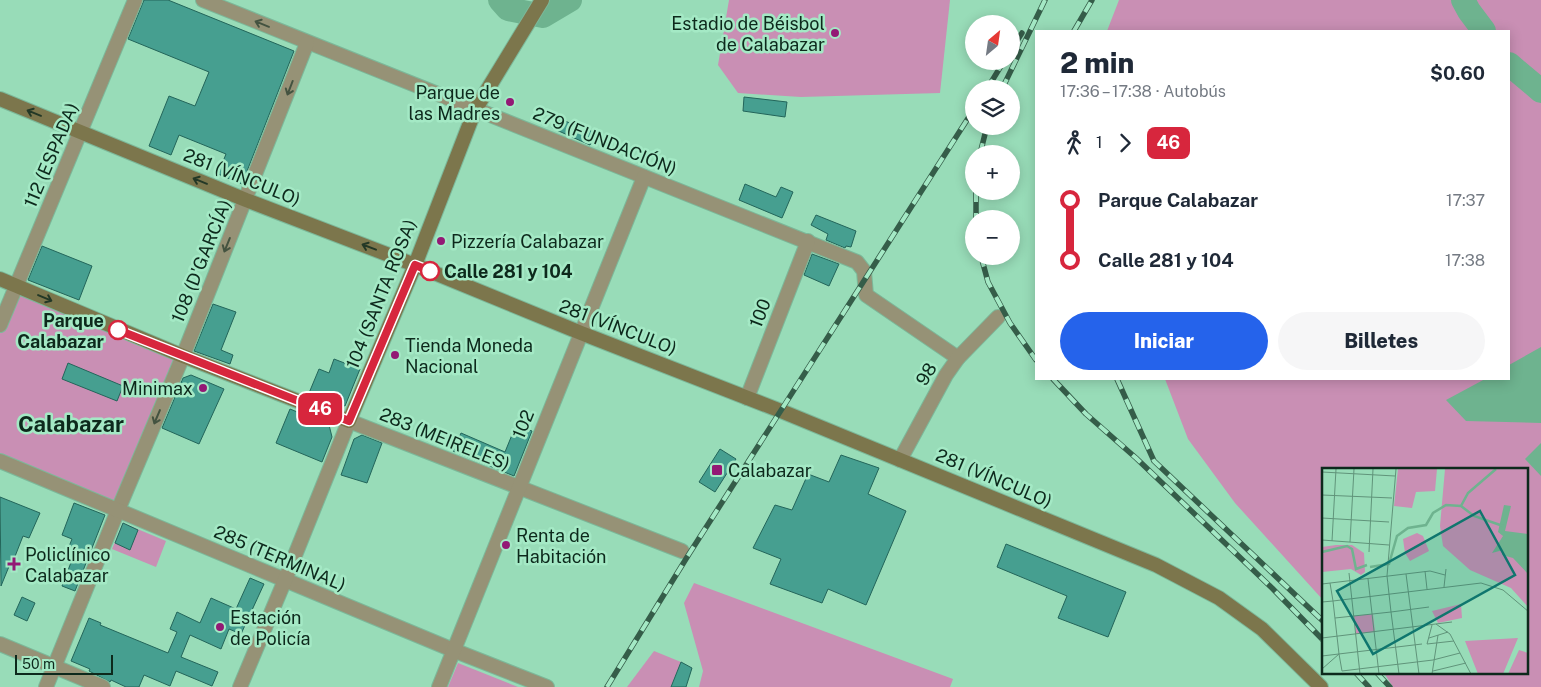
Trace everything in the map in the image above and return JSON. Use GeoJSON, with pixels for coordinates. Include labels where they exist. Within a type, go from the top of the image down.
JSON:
{"type":"FeatureCollection","features":[{"type":"Feature","properties":{"kind":"main road","name":"104 (SANTA ROSA)"},"geometry":{"type":"LineString","coordinates":[[349,421],[415,265],[475,110],[542,0]]}},
{"type":"Feature","properties":{"kind":"main road","name":"281 (VÍNCULO)"},"geometry":{"type":"LineString","coordinates":[[0,99],[246,200],[415,265],[747,398],[1156,565],[1219,598],[1262,629],[1321,687]]}},
{"type":"Feature","properties":{"kind":"main road","name":"283 (MEIRELES)"},"geometry":{"type":"LineString","coordinates":[[0,280],[183,356],[349,421]]}},
{"type":"Feature","properties":{"kind":"street","name":"112 (ESPADA)"},"geometry":{"type":"LineString","coordinates":[[0,325],[135,0]]}},
{"type":"Feature","properties":{"kind":"street","name":"279 (FUNDACIÓN)"},"geometry":{"type":"LineString","coordinates":[[202,0],[857,262],[864,271],[866,295],[958,358]]}},
{"type":"Feature","properties":{"kind":"street","name":"108 (D'GARCÍA)"},"geometry":{"type":"LineString","coordinates":[[46,687],[183,356],[307,43]]}},
{"type":"Feature","properties":{"kind":"street","name":"102"},"geometry":{"type":"LineString","coordinates":[[438,687],[644,177]]}},
{"type":"Feature","properties":{"kind":"street","name":"100"},"geometry":{"type":"LineString","coordinates":[[747,398],[808,241]]}},
{"type":"Feature","properties":{"kind":"street","name":"98"},"geometry":{"type":"LineString","coordinates":[[900,460],[946,375],[958,358],[998,317]]}},
{"type":"Feature","properties":{"kind":"street","name":"283 (MEIRELES)"},"geometry":{"type":"LineString","coordinates":[[349,421],[682,552]]}},
{"type":"Feature","properties":{"kind":"street","name":"104 (SANTA ROSA)"},"geometry":{"type":"LineString","coordinates":[[240,687],[349,421]]}},
{"type":"Feature","properties":{"kind":"street","name":"285 (TERMINAL)"},"geometry":{"type":"LineString","coordinates":[[0,461],[453,650],[547,687]]}},
{"type":"Feature","properties":{"kind":"street"},"geometry":{"type":"LineString","coordinates":[[0,644],[103,687]]}},
{"type":"Feature","properties":{"kind":"shaded area","name":"Estadio de Béisbol de Calabazar"},"geometry":{"type":"Polygon","coordinates":[[[729,0],[950,0],[940,93],[801,97],[738,93],[718,65],[729,0]]]}},
{"type":"Feature","properties":{"kind":"shaded area"},"geometry":{"type":"Polygon","coordinates":[[[1119,0],[1541,0],[1541,687],[1393,687],[1385,674],[1528,674],[1528,468],[1322,468],[1322,599],[1235,503],[1188,439],[1165,380],[1510,380],[1510,30],[1107,30],[1119,0]]]}},
{"type":"Feature","properties":{"kind":"shaded area"},"geometry":{"type":"Polygon","coordinates":[[[16,286],[183,356],[118,510],[0,461],[0,325],[16,286]]]}},
{"type":"Feature","properties":{"kind":"shaded area"},"geometry":{"type":"Polygon","coordinates":[[[1541,347],[1541,423],[1466,421],[1446,400],[1483,380],[1510,380],[1510,364],[1541,347]]]}},
{"type":"Feature","properties":{"kind":"shaded area"},"geometry":{"type":"Polygon","coordinates":[[[1541,443],[1541,476],[1525,459],[1541,443]]]}},
{"type":"Feature","properties":{"kind":"shaded area"},"geometry":{"type":"Polygon","coordinates":[[[123,523],[166,541],[156,567],[112,549],[123,523]]]}},
{"type":"Feature","properties":{"kind":"shaded area"},"geometry":{"type":"Polygon","coordinates":[[[694,583],[953,679],[950,687],[699,687],[703,671],[684,603],[694,583]]]}},
{"type":"Feature","properties":{"kind":"shaded area"},"geometry":{"type":"Polygon","coordinates":[[[654,651],[681,662],[671,687],[627,687],[654,651]]]}},
{"type":"Feature","properties":{"kind":"shaded area"},"geometry":{"type":"Polygon","coordinates":[[[458,663],[518,687],[448,687],[458,663]]]}},
{"type":"Feature","properties":{"kind":"building"},"geometry":{"type":"Polygon","coordinates":[[[144,0],[168,0],[294,51],[242,184],[218,174],[226,154],[179,135],[171,155],[149,146],[169,96],[195,106],[209,72],[128,39],[144,0]]]}},
{"type":"Feature","properties":{"kind":"building"},"geometry":{"type":"Polygon","coordinates":[[[744,97],[787,102],[785,117],[743,111],[744,97]]]}},
{"type":"Feature","properties":{"kind":"building"},"geometry":{"type":"Polygon","coordinates":[[[557,118],[596,133],[590,145],[552,128],[557,118]]]}},
{"type":"Feature","properties":{"kind":"building"},"geometry":{"type":"Polygon","coordinates":[[[745,184],[776,197],[781,187],[793,192],[782,218],[739,200],[745,184]]]}},
{"type":"Feature","properties":{"kind":"building"},"geometry":{"type":"Polygon","coordinates":[[[816,215],[856,231],[851,247],[846,246],[845,248],[826,240],[828,234],[811,225],[816,215]]]}},
{"type":"Feature","properties":{"kind":"building"},"geometry":{"type":"Polygon","coordinates":[[[42,246],[92,266],[79,300],[28,280],[42,246]]]}},
{"type":"Feature","properties":{"kind":"building"},"geometry":{"type":"Polygon","coordinates":[[[812,254],[839,264],[829,286],[804,275],[812,254]]]}},
{"type":"Feature","properties":{"kind":"building"},"geometry":{"type":"Polygon","coordinates":[[[213,304],[236,312],[221,350],[233,355],[230,364],[194,351],[213,304]]]}},
{"type":"Feature","properties":{"kind":"building"},"geometry":{"type":"Polygon","coordinates":[[[334,359],[360,369],[345,406],[309,393],[319,369],[329,373],[334,359]]]}},
{"type":"Feature","properties":{"kind":"building"},"geometry":{"type":"Polygon","coordinates":[[[68,363],[123,386],[117,401],[62,379],[68,363]]]}},
{"type":"Feature","properties":{"kind":"building"},"geometry":{"type":"Polygon","coordinates":[[[191,375],[224,389],[199,444],[162,428],[183,378],[191,375]]]}},
{"type":"Feature","properties":{"kind":"building"},"geometry":{"type":"Polygon","coordinates":[[[290,409],[329,425],[332,437],[322,462],[276,443],[290,409]]]}},
{"type":"Feature","properties":{"kind":"building"},"geometry":{"type":"Polygon","coordinates":[[[516,425],[532,431],[514,476],[453,451],[461,433],[505,452],[516,425]]]}},
{"type":"Feature","properties":{"kind":"building"},"geometry":{"type":"Polygon","coordinates":[[[362,435],[382,443],[367,483],[341,475],[354,439],[362,435]]]}},
{"type":"Feature","properties":{"kind":"building","name":"Calabazar"},"geometry":{"type":"Polygon","coordinates":[[[720,449],[736,459],[715,492],[699,482],[720,449]]]}},
{"type":"Feature","properties":{"kind":"building"},"geometry":{"type":"Polygon","coordinates":[[[841,455],[879,468],[868,494],[906,511],[866,605],[828,589],[822,603],[770,584],[781,559],[753,548],[775,505],[792,510],[808,474],[829,482],[841,455]]]}},
{"type":"Feature","properties":{"kind":"building"},"geometry":{"type":"Polygon","coordinates":[[[0,497],[40,513],[29,538],[23,536],[1,586],[0,497]]]}},
{"type":"Feature","properties":{"kind":"building"},"geometry":{"type":"Polygon","coordinates":[[[74,503],[105,515],[75,591],[62,586],[75,552],[68,549],[72,539],[62,535],[74,503]]]}},
{"type":"Feature","properties":{"kind":"building"},"geometry":{"type":"Polygon","coordinates":[[[123,523],[138,530],[130,550],[115,543],[123,523]]]}},
{"type":"Feature","properties":{"kind":"building"},"geometry":{"type":"Polygon","coordinates":[[[1006,544],[1126,592],[1108,637],[1058,618],[1067,596],[997,567],[1006,544]]]}},
{"type":"Feature","properties":{"kind":"building"},"geometry":{"type":"Polygon","coordinates":[[[250,578],[264,584],[241,634],[229,629],[221,649],[190,635],[181,657],[218,672],[212,686],[176,671],[170,686],[144,675],[139,687],[126,687],[111,680],[110,682],[89,671],[90,669],[71,661],[89,618],[101,623],[100,625],[168,653],[177,632],[170,629],[177,612],[200,623],[211,598],[236,609],[250,578]]]}},
{"type":"Feature","properties":{"kind":"building"},"geometry":{"type":"Polygon","coordinates":[[[22,597],[35,603],[27,621],[14,615],[22,597]]]}},
{"type":"Feature","properties":{"kind":"building"},"geometry":{"type":"Polygon","coordinates":[[[681,662],[692,668],[686,687],[671,687],[681,662]]]}},
{"type":"Feature","properties":{"kind":"waterway"},"geometry":{"type":"LineString","coordinates":[[500,0],[508,9],[543,16],[570,0]]}},
{"type":"Feature","properties":{"kind":"waterway"},"geometry":{"type":"LineString","coordinates":[[1463,0],[1483,30]]}},
{"type":"Feature","properties":{"kind":"waterway"},"geometry":{"type":"LineString","coordinates":[[1510,65],[1541,91]]}},
{"type":"Feature","properties":{"kind":"railway"},"geometry":{"type":"LineString","coordinates":[[1006,80],[1045,0]]}},
{"type":"Feature","properties":{"kind":"railway"},"geometry":{"type":"LineString","coordinates":[[1075,30],[1092,0]]}},
{"type":"Feature","properties":{"kind":"railway"},"geometry":{"type":"LineString","coordinates":[[992,80],[999,70]]}},
{"type":"Feature","properties":{"kind":"railway"},"geometry":{"type":"LineString","coordinates":[[607,687],[689,554],[965,123]]}},
{"type":"Feature","properties":{"kind":"railway"},"geometry":{"type":"LineString","coordinates":[[982,145],[985,135]]}},
{"type":"Feature","properties":{"kind":"railway"},"geometry":{"type":"LineString","coordinates":[[976,200],[976,210]]}},
{"type":"Feature","properties":{"kind":"railway"},"geometry":{"type":"LineString","coordinates":[[983,265],[988,282],[1010,323],[1035,359]]}},
{"type":"Feature","properties":{"kind":"railway"},"geometry":{"type":"LineString","coordinates":[[1054,380],[1086,414],[1136,458],[1272,588],[1322,639]]}},
{"type":"Feature","properties":{"kind":"railway"},"geometry":{"type":"LineString","coordinates":[[1117,380],[1154,461],[1322,620]]}},
{"type":"Feature","properties":{"kind":"railway"},"geometry":{"type":"LineString","coordinates":[[1357,674],[1369,687]]}},
{"type":"Feature","properties":{"kind":"railway"},"geometry":{"type":"LineString","coordinates":[[1378,674],[1390,687]]}},
{"type":"Feature","properties":{"kind":"bus line","name":"46"},"geometry":{"type":"LineString","coordinates":[[118,330],[349,421],[415,265],[430,271]]}},
{"type":"Feature","properties":{"kind":"place","name":"Estadio de Béisbol de Calabazar"},"geometry":{"type":"Point","coordinates":[835,33]}},
{"type":"Feature","properties":{"kind":"place","name":"Parque de las Madres"},"geometry":{"type":"Point","coordinates":[510,102]}},
{"type":"Feature","properties":{"kind":"place","name":"Pizzería Calabazar"},"geometry":{"type":"Point","coordinates":[441,241]}},
{"type":"Feature","properties":{"kind":"place","name":"Calle 281 y 104"},"geometry":{"type":"Point","coordinates":[430,271]}},
{"type":"Feature","properties":{"kind":"place","name":"Parque Calabazar"},"geometry":{"type":"Point","coordinates":[118,330]}},
{"type":"Feature","properties":{"kind":"place","name":"Tienda Moneda Nacional"},"geometry":{"type":"Point","coordinates":[395,355]}},
{"type":"Feature","properties":{"kind":"place","name":"Minimax"},"geometry":{"type":"Point","coordinates":[203,388]}},
{"type":"Feature","properties":{"kind":"place","name":"Calabazar"},"geometry":{"type":"Point","coordinates":[717,470]}},
{"type":"Feature","properties":{"kind":"place","name":"Renta de Habitación"},"geometry":{"type":"Point","coordinates":[506,545]}},
{"type":"Feature","properties":{"kind":"place","name":"Policlínico Calabazar"},"geometry":{"type":"Point","coordinates":[14,564]}},
{"type":"Feature","properties":{"kind":"place","name":"Estación de Policía"},"geometry":{"type":"Point","coordinates":[220,627]}},
{"type":"Feature","properties":{"kind":"district","name":"Calabazar"},"geometry":{"type":"Point","coordinates":[71,424]}}]}
